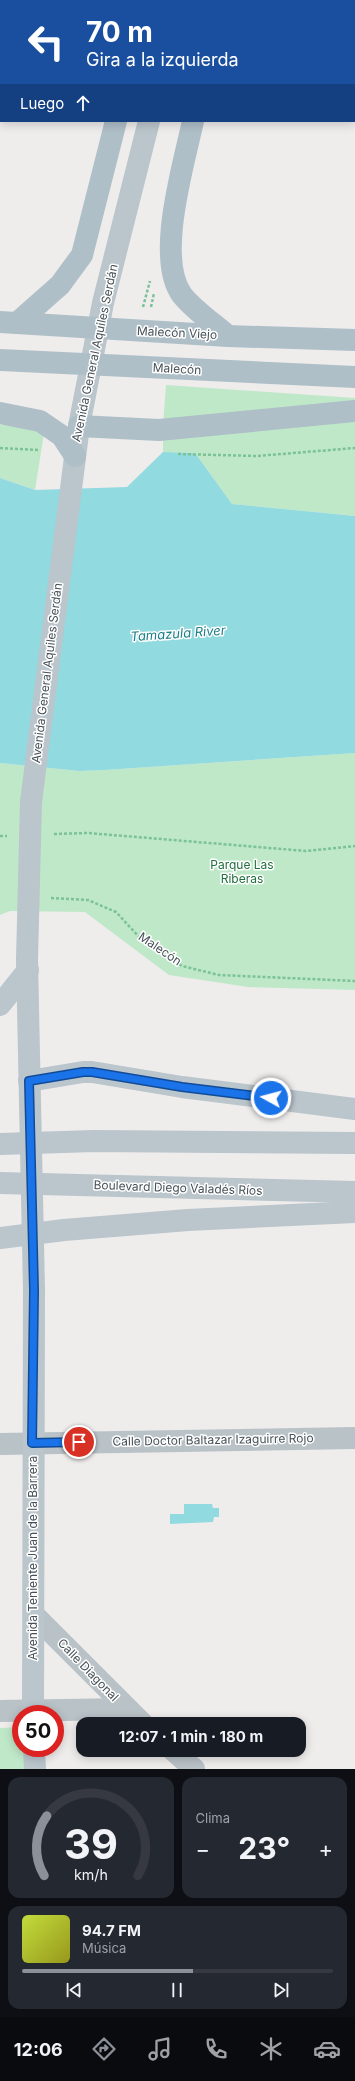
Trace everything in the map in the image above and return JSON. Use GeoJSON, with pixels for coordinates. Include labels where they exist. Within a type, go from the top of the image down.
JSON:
{"type":"FeatureCollection","features":[{"type":"Feature","properties":{"kind":"main road"},"geometry":{"type":"LineString","coordinates":[[8,323],[60,285],[82,255],[116,122]]}},
{"type":"Feature","properties":{"kind":"main road","name":"Avenida General Aquiles Serdán"},"geometry":{"type":"LineString","coordinates":[[32,1225],[28,965],[30,802],[78,426],[103,303],[149,122]]}},
{"type":"Feature","properties":{"kind":"main road"},"geometry":{"type":"LineString","coordinates":[[193,122],[172,225],[170,242],[171,268],[175,281],[182,294],[228,336]]}},
{"type":"Feature","properties":{"kind":"main road","name":"Malecón Viejo"},"geometry":{"type":"LineString","coordinates":[[8,323],[228,336],[355,340]]}},
{"type":"Feature","properties":{"kind":"main road","name":"Malecón"},"geometry":{"type":"LineString","coordinates":[[0,360],[355,377]]}},
{"type":"Feature","properties":{"kind":"main road"},"geometry":{"type":"LineString","coordinates":[[78,426],[159,430],[355,411]]}},
{"type":"Feature","properties":{"kind":"main road"},"geometry":{"type":"LineString","coordinates":[[0,413],[40,421],[62,436],[75,456]]}},
{"type":"Feature","properties":{"kind":"main road"},"geometry":{"type":"LineString","coordinates":[[0,1005],[28,965]]}},
{"type":"Feature","properties":{"kind":"main road"},"geometry":{"type":"LineString","coordinates":[[29,1081],[92,1072],[182,1087],[355,1109]]}},
{"type":"Feature","properties":{"kind":"main road"},"geometry":{"type":"LineString","coordinates":[[0,1144],[94,1141],[355,1143]]}},
{"type":"Feature","properties":{"kind":"main road","name":"Boulevard Diego Valadés Ríos"},"geometry":{"type":"LineString","coordinates":[[0,1184],[355,1192]]}},
{"type":"Feature","properties":{"kind":"main road"},"geometry":{"type":"LineString","coordinates":[[0,1238],[32,1225],[64,1230],[188,1220],[355,1212]]}},
{"type":"Feature","properties":{"kind":"main road","name":"Avenida Teniente Juan de la Barrera"},"geometry":{"type":"LineString","coordinates":[[32,1225],[34,1290],[32,1443],[34,1615],[33,1705]]}},
{"type":"Feature","properties":{"kind":"main road"},"geometry":{"type":"LineString","coordinates":[[34,1757],[35,1769]]}},
{"type":"Feature","properties":{"kind":"street","name":"Calle Doctor Baltazar Izaguirre Rojo"},"geometry":{"type":"LineString","coordinates":[[0,1444],[355,1438]]}},
{"type":"Feature","properties":{"kind":"street","name":"Calle Diagonal"},"geometry":{"type":"LineString","coordinates":[[34,1615],[135,1717]]}},
{"type":"Feature","properties":{"kind":"street"},"geometry":{"type":"LineString","coordinates":[[64,1711],[126,1709]]}},
{"type":"Feature","properties":{"kind":"street"},"geometry":{"type":"LineString","coordinates":[[0,1711],[12,1711]]}},
{"type":"Feature","properties":{"kind":"street"},"geometry":{"type":"LineString","coordinates":[[181,1757],[194,1769]]}},
{"type":"Feature","properties":{"kind":"path"},"geometry":{"type":"LineString","coordinates":[[142,310],[152,274]]}},
{"type":"Feature","properties":{"kind":"path"},"geometry":{"type":"LineString","coordinates":[[147,332],[154,292]]}},
{"type":"Feature","properties":{"kind":"path"},"geometry":{"type":"LineString","coordinates":[[257,456],[355,448]]}},
{"type":"Feature","properties":{"kind":"path"},"geometry":{"type":"LineString","coordinates":[[48,835],[88,833],[306,851],[355,846]]}},
{"type":"Feature","properties":{"kind":"path"},"geometry":{"type":"LineString","coordinates":[[0,836],[8,836]]}},
{"type":"Feature","properties":{"kind":"path","name":"Malecón"},"geometry":{"type":"LineString","coordinates":[[45,898],[88,900],[116,912],[141,939],[182,966],[219,975],[355,981]]}},
{"type":"Feature","properties":{"kind":"green space"},"geometry":{"type":"Polygon","coordinates":[[[166,385],[355,398],[355,516],[232,504],[195,453],[163,452],[166,385]]]}},
{"type":"Feature","properties":{"kind":"green space"},"geometry":{"type":"Polygon","coordinates":[[[0,425],[45,427],[35,490],[0,478],[0,425]]]}},
{"type":"Feature","properties":{"kind":"green space","name":"Parque Las Riberas"},"geometry":{"type":"Polygon","coordinates":[[[355,753],[355,990],[248,987],[169,975],[85,912],[10,911],[0,915],[0,763],[79,771],[355,753]]]}},
{"type":"Feature","properties":{"kind":"green space"},"geometry":{"type":"Polygon","coordinates":[[[12,1727],[12,1757],[27,1757],[28,1769],[0,1769],[0,1728],[12,1727]]]}},
{"type":"Feature","properties":{"kind":"water","name":"Tamazula River"},"geometry":{"type":"Polygon","coordinates":[[[163,452],[195,453],[232,504],[355,516],[355,753],[79,771],[0,763],[0,478],[35,490],[127,487],[163,452]]]}},
{"type":"Feature","properties":{"kind":"water"},"geometry":{"type":"Polygon","coordinates":[[[184,1504],[212,1504],[213,1508],[219,1508],[219,1517],[214,1517],[213,1522],[170,1524],[170,1514],[184,1514],[184,1504]]]}},
{"type":"Feature","properties":{"kind":"route"},"geometry":{"type":"LineString","coordinates":[[79,1442],[32,1443],[34,1290],[29,1081],[83,1072],[92,1072],[182,1087],[271,1098]]}}]}
